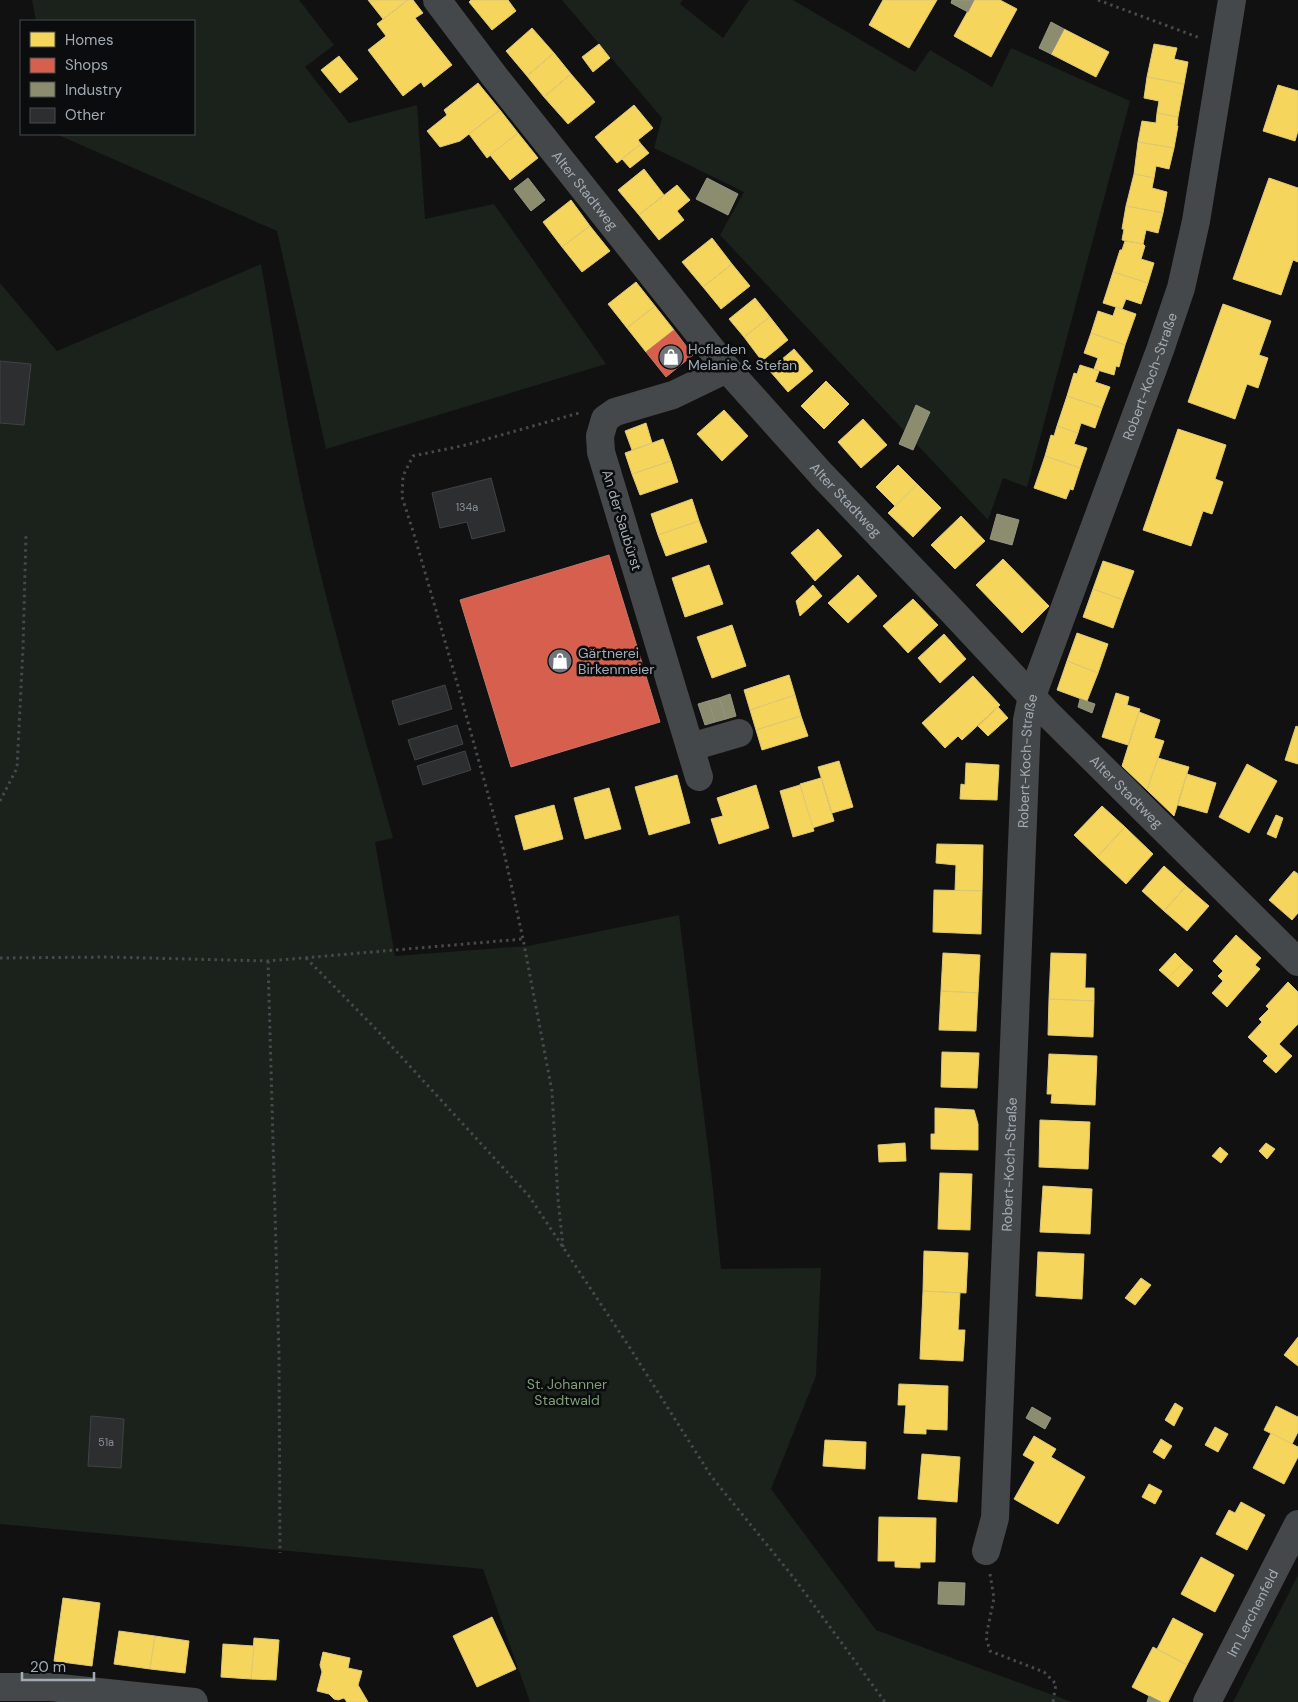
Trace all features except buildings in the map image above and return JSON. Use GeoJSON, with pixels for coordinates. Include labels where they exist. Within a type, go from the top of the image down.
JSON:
{"type":"FeatureCollection","features":[{"type":"Feature","properties":{"kind":"street","name":"Alter Stadtweg"},"geometry":{"type":"LineString","coordinates":[[437,0],[495,77],[727,369],[822,475],[1032,696],[1298,962]]}},
{"type":"Feature","properties":{"kind":"street","name":"Robert-Koch-Straße"},"geometry":{"type":"LineString","coordinates":[[986,1551],[995,1518],[1027,720],[1032,696],[1157,359],[1181,288],[1196,221],[1232,0]]}},
{"type":"Feature","properties":{"kind":"street"},"geometry":{"type":"LineString","coordinates":[[615,412],[673,396],[727,369]]}},
{"type":"Feature","properties":{"kind":"street","name":"An der Saubürst"},"geometry":{"type":"LineString","coordinates":[[615,412],[605,419],[600,436],[601,452],[699,778]]}},
{"type":"Feature","properties":{"kind":"street"},"geometry":{"type":"LineString","coordinates":[[690,747],[739,733]]}},
{"type":"Feature","properties":{"kind":"street","name":"Im Lerchenfeld"},"geometry":{"type":"LineString","coordinates":[[1207,1702],[1298,1524]]}},
{"type":"Feature","properties":{"kind":"street"},"geometry":{"type":"LineString","coordinates":[[0,1687],[50,1687],[194,1702]]}},
{"type":"Feature","properties":{"kind":"path"},"geometry":{"type":"LineString","coordinates":[[1098,0],[1207,41]]}},
{"type":"Feature","properties":{"kind":"path"},"geometry":{"type":"LineString","coordinates":[[563,1247],[558,1199],[552,1091],[523,939],[504,852],[473,738],[402,498],[403,476],[413,456],[466,445],[580,413],[615,412]]}},
{"type":"Feature","properties":{"kind":"path"},"geometry":{"type":"LineString","coordinates":[[0,801],[17,768],[26,536]]}},
{"type":"Feature","properties":{"kind":"path"},"geometry":{"type":"LineString","coordinates":[[0,958],[107,957],[268,961],[523,939]]}},
{"type":"Feature","properties":{"kind":"path"},"geometry":{"type":"LineString","coordinates":[[306,958],[374,1027],[529,1196],[630,1348],[711,1476],[794,1578],[885,1702]]}},
{"type":"Feature","properties":{"kind":"path"},"geometry":{"type":"LineString","coordinates":[[268,961],[279,1355],[280,1553]]}},
{"type":"Feature","properties":{"kind":"path"},"geometry":{"type":"LineString","coordinates":[[986,1551],[994,1598],[986,1637],[990,1651],[1044,1672],[1056,1684],[1053,1702]]}},
{"type":"Feature","properties":{"kind":"green space"},"geometry":{"type":"Polygon","coordinates":[[[32,0],[299,0],[334,45],[305,67],[349,123],[417,105],[425,219],[494,204],[606,364],[326,449],[277,231],[58,135],[195,135],[195,20],[36,20],[32,0]]]}},
{"type":"Feature","properties":{"kind":"green space"},"geometry":{"type":"Polygon","coordinates":[[[562,0],[683,0],[680,4],[723,38],[749,0],[793,0],[915,72],[930,50],[992,87],[1011,48],[1130,101],[1027,487],[1003,478],[988,520],[720,235],[744,192],[654,148],[662,118],[562,0]]]}},
{"type":"Feature","properties":{"kind":"green space","name":"St. Johanner Stadtwald"},"geometry":{"type":"Polygon","coordinates":[[[261,264],[287,418],[307,516],[342,655],[393,838],[375,842],[395,956],[528,946],[679,915],[712,1180],[721,1269],[821,1268],[816,1376],[771,1489],[876,1630],[1072,1702],[530,1702],[483,1569],[0,1524],[0,283],[57,351],[261,264]]]}},
{"type":"Feature","properties":{"kind":"green space"},"geometry":{"type":"Polygon","coordinates":[[[1298,1575],[1298,1702],[1233,1702],[1298,1575]]]}},
{"type":"Feature","properties":{"kind":"place","name":"Hofladen Melanie & Stefan"},"geometry":{"type":"Point","coordinates":[671,357]}},
{"type":"Feature","properties":{"kind":"place","name":"Gärtnerei Birkenmeier"},"geometry":{"type":"Point","coordinates":[560,661]}}]}
